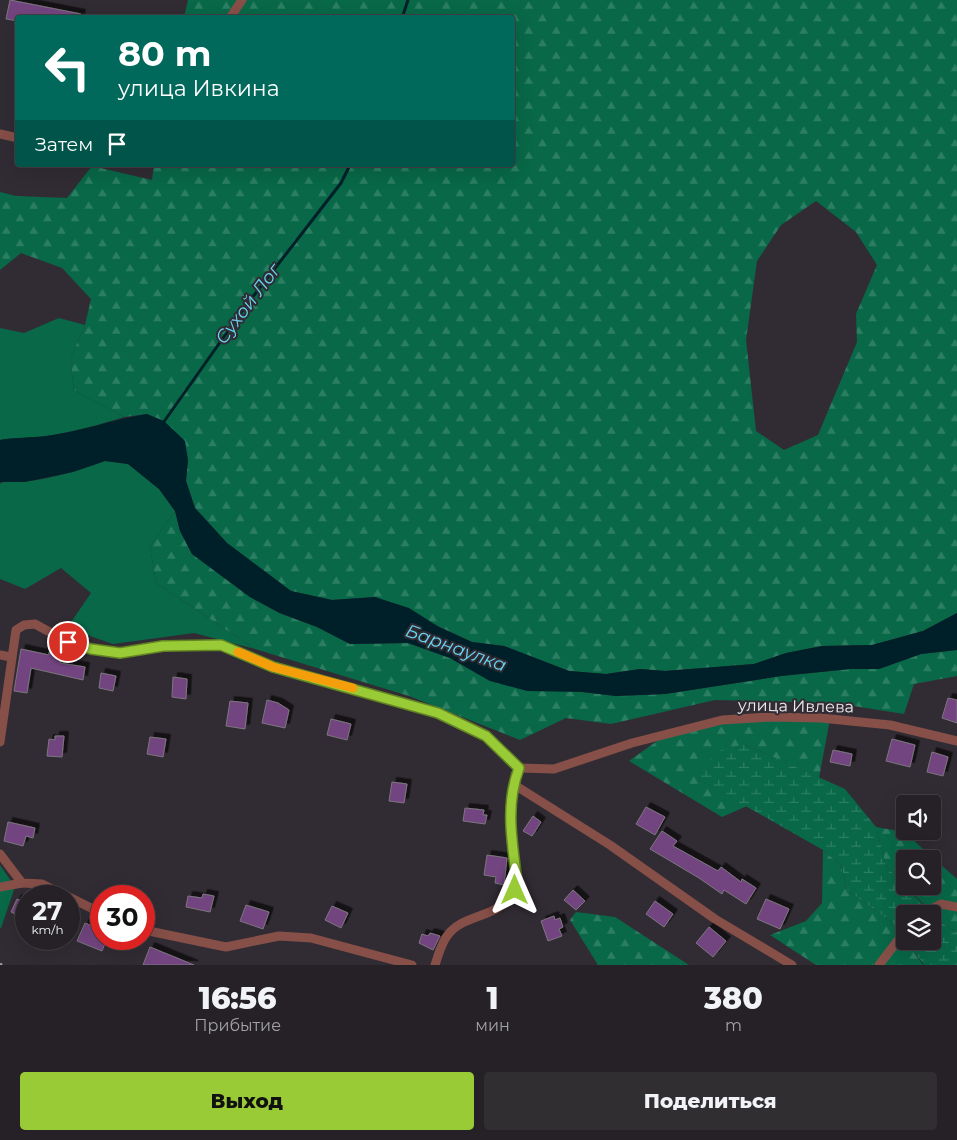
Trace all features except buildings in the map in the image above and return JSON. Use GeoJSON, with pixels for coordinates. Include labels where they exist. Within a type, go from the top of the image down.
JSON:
{"type":"FeatureCollection","features":[{"type":"Feature","properties":{"kind":"street"},"geometry":{"type":"LineString","coordinates":[[232,15],[242,0]]}},
{"type":"Feature","properties":{"kind":"street"},"geometry":{"type":"LineString","coordinates":[[0,134],[15,137]]}},
{"type":"Feature","properties":{"kind":"street"},"geometry":{"type":"LineString","coordinates":[[0,742],[16,630],[24,625],[35,624],[68,642],[91,649],[120,653],[163,646],[221,645],[273,667],[438,713],[486,736],[519,768],[513,784],[509,822],[517,881],[515,890],[510,899],[498,908],[454,930],[447,936],[435,965]]}},
{"type":"Feature","properties":{"kind":"street"},"geometry":{"type":"LineString","coordinates":[[0,655],[11,657]]}},
{"type":"Feature","properties":{"kind":"street","name":"улица Ивлева"},"geometry":{"type":"LineString","coordinates":[[519,768],[554,769],[632,742],[722,720],[770,717],[831,719],[890,725],[957,741]]}},
{"type":"Feature","properties":{"kind":"street"},"geometry":{"type":"LineString","coordinates":[[513,784],[610,845],[715,919],[792,965]]}},
{"type":"Feature","properties":{"kind":"street"},"geometry":{"type":"LineString","coordinates":[[0,854],[22,883]]}},
{"type":"Feature","properties":{"kind":"street"},"geometry":{"type":"LineString","coordinates":[[0,886],[22,883],[44,885]]}},
{"type":"Feature","properties":{"kind":"street"},"geometry":{"type":"LineString","coordinates":[[939,905],[957,907]]}},
{"type":"Feature","properties":{"kind":"street"},"geometry":{"type":"LineString","coordinates":[[155,932],[226,948],[279,936],[311,938],[412,965]]}},
{"type":"Feature","properties":{"kind":"street"},"geometry":{"type":"LineString","coordinates":[[879,965],[896,943]]}},
{"type":"Feature","properties":{"kind":"green space"},"geometry":{"type":"Polygon","coordinates":[[[188,0],[957,0],[957,613],[923,631],[872,645],[822,646],[786,653],[754,664],[665,671],[640,669],[606,674],[569,671],[504,646],[472,642],[375,597],[332,600],[291,591],[227,543],[195,508],[186,481],[188,460],[147,414],[124,417],[74,390],[70,359],[85,325],[91,299],[62,268],[21,253],[0,270],[0,192],[16,196],[67,198],[91,167],[152,180],[154,167],[515,167],[515,15],[184,15],[188,0]],[[816,201],[781,225],[757,261],[746,340],[756,431],[784,450],[818,435],[857,342],[856,314],[877,265],[856,232],[816,201]]]}},
{"type":"Feature","properties":{"kind":"green space"},"geometry":{"type":"Polygon","coordinates":[[[59,318],[85,325],[70,359],[74,390],[124,417],[86,428],[41,437],[0,440],[0,328],[24,333],[59,318]]]}},
{"type":"Feature","properties":{"kind":"green space"},"geometry":{"type":"Polygon","coordinates":[[[105,461],[128,464],[159,489],[175,511],[150,546],[156,583],[255,649],[194,633],[113,644],[67,628],[91,593],[61,568],[25,589],[0,579],[0,484],[3,482],[29,481],[55,476],[105,461]]]}},
{"type":"Feature","properties":{"kind":"green space"},"geometry":{"type":"Polygon","coordinates":[[[175,511],[180,531],[192,554],[250,597],[279,613],[317,627],[350,644],[408,643],[450,658],[490,681],[616,696],[665,694],[781,676],[850,669],[879,669],[921,654],[957,650],[957,676],[914,684],[904,714],[835,703],[715,700],[611,724],[566,718],[520,740],[409,696],[255,649],[156,583],[150,546],[175,511]]]}},
{"type":"Feature","properties":{"kind":"green space"},"geometry":{"type":"Polygon","coordinates":[[[731,719],[830,719],[819,778],[744,744],[698,779],[747,806],[722,817],[629,761],[657,741],[731,719]]]}},
{"type":"Feature","properties":{"kind":"green space"},"geometry":{"type":"Polygon","coordinates":[[[744,744],[845,789],[876,827],[886,866],[896,876],[896,895],[914,895],[923,905],[896,905],[896,927],[847,890],[841,865],[823,850],[698,779],[714,752],[744,744]]]}},
{"type":"Feature","properties":{"kind":"green space"},"geometry":{"type":"Polygon","coordinates":[[[876,827],[896,831],[896,840],[913,840],[924,850],[896,850],[896,877],[886,866],[876,827]]]}},
{"type":"Feature","properties":{"kind":"green space"},"geometry":{"type":"Polygon","coordinates":[[[823,850],[841,865],[847,890],[893,923],[896,927],[896,950],[912,950],[923,965],[816,965],[770,935],[806,921],[822,903],[823,850]]]}},
{"type":"Feature","properties":{"kind":"green space"},"geometry":{"type":"Polygon","coordinates":[[[0,865],[15,887],[0,928],[0,865]]]}},
{"type":"Feature","properties":{"kind":"green space"},"geometry":{"type":"Polygon","coordinates":[[[941,865],[957,879],[957,932],[941,922],[941,905],[924,905],[915,895],[941,895],[941,865]]]}},
{"type":"Feature","properties":{"kind":"green space"},"geometry":{"type":"Polygon","coordinates":[[[576,912],[615,917],[689,965],[598,965],[570,920],[576,912]]]}},
{"type":"Feature","properties":{"kind":"green space"},"geometry":{"type":"Polygon","coordinates":[[[941,922],[957,932],[957,965],[924,965],[913,950],[941,950],[941,922]]]}},
{"type":"Feature","properties":{"kind":"water","name":"Барнаулка"},"geometry":{"type":"Polygon","coordinates":[[[147,414],[164,421],[185,441],[188,460],[186,481],[195,508],[227,543],[291,591],[332,600],[375,597],[409,608],[439,627],[472,642],[504,646],[569,671],[606,674],[640,669],[665,671],[754,664],[786,653],[822,646],[872,645],[923,631],[957,613],[957,650],[921,654],[879,669],[850,669],[781,676],[665,694],[616,696],[582,692],[527,691],[490,681],[450,658],[408,643],[350,644],[317,627],[280,613],[250,597],[192,554],[180,531],[175,511],[159,489],[128,464],[105,461],[73,472],[25,482],[0,482],[0,440],[59,434],[147,414]]]}},
{"type":"Feature","properties":{"kind":"waterway","name":"Сухой Лог"},"geometry":{"type":"LineString","coordinates":[[403,15],[408,0]]}},
{"type":"Feature","properties":{"kind":"waterway","name":"Сухой Лог"},"geometry":{"type":"LineString","coordinates":[[163,423],[245,307],[341,183],[349,167]]}},
{"type":"Feature","properties":{"kind":"slow traffic"},"geometry":{"type":"LineString","coordinates":[[238,652],[273,667],[353,688]]}},
{"type":"Feature","properties":{"kind":"route"},"geometry":{"type":"LineString","coordinates":[[68,642],[91,649],[120,653],[163,646],[191,644],[221,645],[273,667],[438,713],[486,736],[519,768],[513,784],[509,822],[517,881],[515,890]]}}]}
